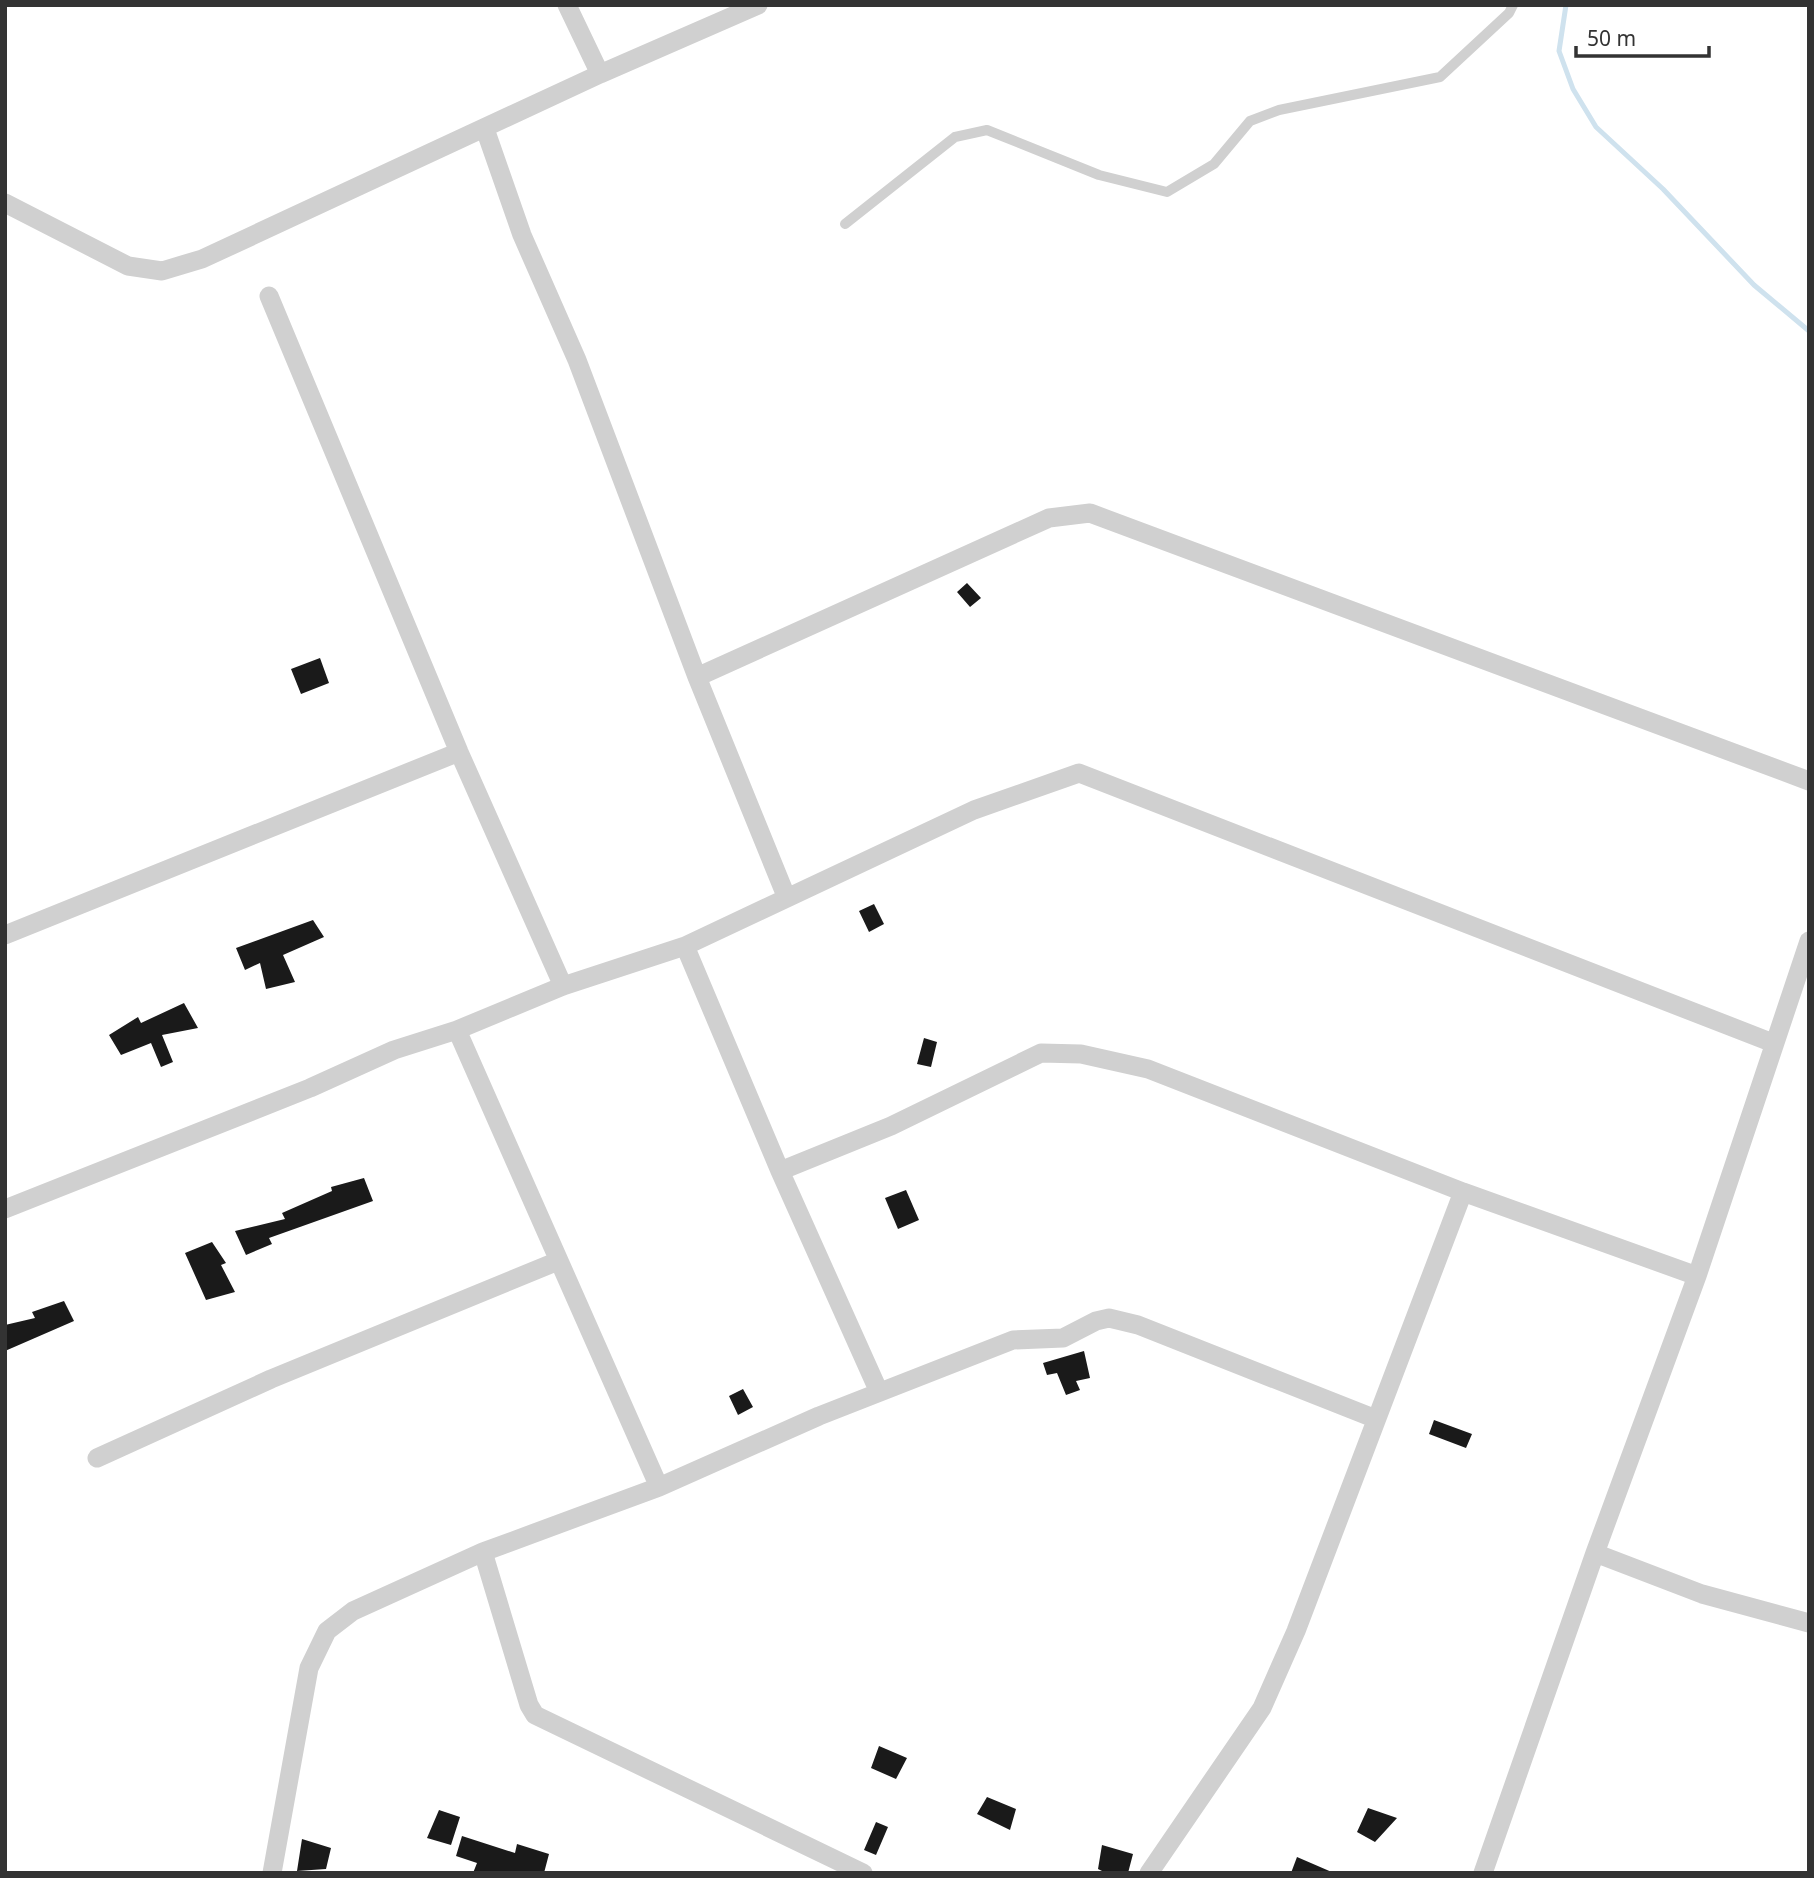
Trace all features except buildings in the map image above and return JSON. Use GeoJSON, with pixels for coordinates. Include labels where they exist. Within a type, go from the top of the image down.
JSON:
{"type":"FeatureCollection","features":[{"type":"Feature","properties":{"kind":"street"},"geometry":{"type":"LineString","coordinates":[[567,5],[600,74]]}},
{"type":"Feature","properties":{"kind":"street"},"geometry":{"type":"LineString","coordinates":[[5,203],[128,266],[163,271],[202,259],[600,74],[758,5]]}},
{"type":"Feature","properties":{"kind":"street"},"geometry":{"type":"LineString","coordinates":[[485,129],[522,235],[577,360],[697,677],[786,895]]}},
{"type":"Feature","properties":{"kind":"street"},"geometry":{"type":"LineString","coordinates":[[269,296],[459,752],[563,986]]}},
{"type":"Feature","properties":{"kind":"street"},"geometry":{"type":"LineString","coordinates":[[697,677],[1049,518],[1090,513],[1809,781]]}},
{"type":"Feature","properties":{"kind":"street"},"geometry":{"type":"LineString","coordinates":[[5,934],[459,752]]}},
{"type":"Feature","properties":{"kind":"street"},"geometry":{"type":"LineString","coordinates":[[5,1209],[272,1104],[394,1050],[457,1030],[563,986],[685,946],[786,895],[974,810],[1079,774],[1773,1043]]}},
{"type":"Feature","properties":{"kind":"street"},"geometry":{"type":"LineString","coordinates":[[1483,1873],[1595,1553],[1697,1276],[1809,941]]}},
{"type":"Feature","properties":{"kind":"street"},"geometry":{"type":"LineString","coordinates":[[685,946],[780,1171],[879,1392]]}},
{"type":"Feature","properties":{"kind":"street"},"geometry":{"type":"LineString","coordinates":[[457,1030],[659,1487]]}},
{"type":"Feature","properties":{"kind":"street"},"geometry":{"type":"LineString","coordinates":[[780,1171],[891,1126],[1041,1053],[1081,1054],[1148,1069],[1463,1192],[1697,1276]]}},
{"type":"Feature","properties":{"kind":"street"},"geometry":{"type":"LineString","coordinates":[[1149,1873],[1262,1708],[1296,1630],[1463,1192]]}},
{"type":"Feature","properties":{"kind":"street"},"geometry":{"type":"LineString","coordinates":[[97,1458],[271,1379],[558,1261]]}},
{"type":"Feature","properties":{"kind":"street"},"geometry":{"type":"LineString","coordinates":[[272,1873],[309,1668],[327,1631],[353,1611],[483,1552],[659,1487],[879,1392],[1013,1340],[1063,1338],[1096,1321],[1109,1318],[1138,1325],[1376,1419]]}},
{"type":"Feature","properties":{"kind":"street"},"geometry":{"type":"LineString","coordinates":[[483,1552],[529,1705],[536,1714],[550,1724],[863,1873]]}},
{"type":"Feature","properties":{"kind":"street"},"geometry":{"type":"LineString","coordinates":[[1595,1553],[1702,1594],[1809,1623]]}},
{"type":"Feature","properties":{"kind":"lane"},"geometry":{"type":"LineString","coordinates":[[845,224],[955,137],[988,130],[1099,175],[1167,192],[1214,164],[1250,121],[1279,110],[1440,76],[1509,13],[1513,5]]}},
{"type":"Feature","properties":{"kind":"waterway"},"geometry":{"type":"LineString","coordinates":[[1566,5],[1559,51],[1573,89],[1596,127],[1663,189],[1754,285],[1809,331]]}}]}
